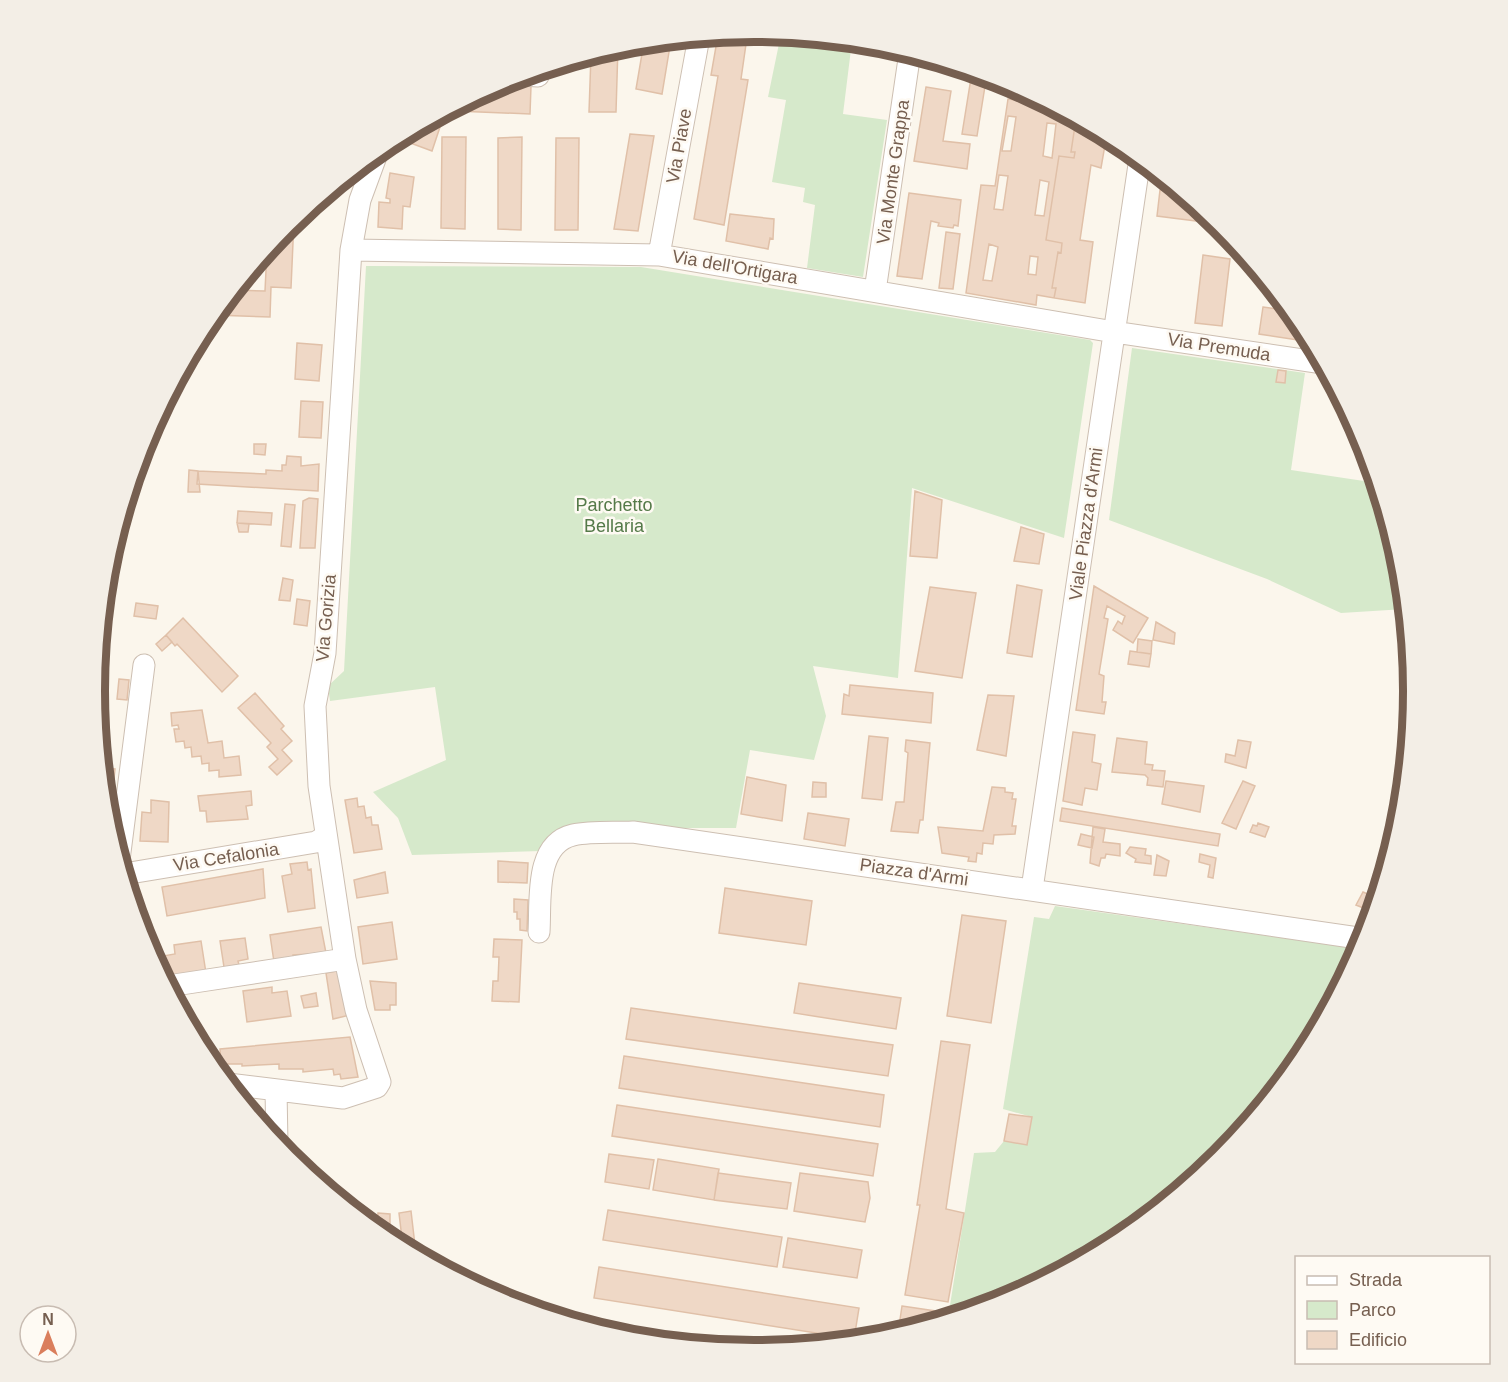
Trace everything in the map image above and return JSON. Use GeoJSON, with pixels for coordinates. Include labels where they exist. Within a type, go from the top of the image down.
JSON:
{"type":"FeatureCollection","features":[{"type":"Feature","properties":{"kind":"street","name":"Via Piave"},"geometry":{"type":"LineString","coordinates":[[659,255],[698,45]]}},
{"type":"Feature","properties":{"kind":"street","name":"Via Monte Grappa"},"geometry":{"type":"LineString","coordinates":[[876,291],[909,61]]}},
{"type":"Feature","properties":{"kind":"street","name":"Via Gorizia"},"geometry":{"type":"LineString","coordinates":[[276,1090],[343,1098],[377,1088],[380,1082],[356,1010],[345,959],[319,786],[315,706],[325,653],[351,250],[360,200],[372,166]]}},
{"type":"Feature","properties":{"kind":"street","name":"Viale Piazza d'Armi"},"geometry":{"type":"LineString","coordinates":[[1032,889],[1114,332],[1143,171]]}},
{"type":"Feature","properties":{"kind":"street","name":"Via dell'Ortigara"},"geometry":{"type":"LineString","coordinates":[[351,250],[659,255],[1114,332]]}},
{"type":"Feature","properties":{"kind":"street","name":"Via Premuda"},"geometry":{"type":"LineString","coordinates":[[1114,332],[1313,361]]}},
{"type":"Feature","properties":{"kind":"street"},"geometry":{"type":"LineString","coordinates":[[122,838],[144,665]]}},
{"type":"Feature","properties":{"kind":"street","name":"Piazza d'Armi"},"geometry":{"type":"LineString","coordinates":[[539,932],[543,875],[547,854],[555,844],[571,835],[633,832],[1355,937]]}},
{"type":"Feature","properties":{"kind":"street","name":"Via Cefalonia"},"geometry":{"type":"LineString","coordinates":[[131,873],[316,842],[326,836]]}},
{"type":"Feature","properties":{"kind":"street"},"geometry":{"type":"LineString","coordinates":[[176,985],[345,959]]}},
{"type":"Feature","properties":{"kind":"street"},"geometry":{"type":"LineString","coordinates":[[238,1085],[276,1090],[277,1130]]}},
{"type":"Feature","properties":{"kind":"green space"},"geometry":{"type":"Polygon","coordinates":[[[779,43],[851,50],[843,114],[887,120],[863,277],[807,268],[815,205],[803,202],[805,188],[772,182],[786,100],[768,97],[779,43]]]}},
{"type":"Feature","properties":{"kind":"green space","name":"Parchetto Bellaria"},"geometry":{"type":"Polygon","coordinates":[[[366,266],[641,267],[1090,340],[1093,343],[1064,538],[912,488],[898,678],[813,666],[826,716],[814,760],[750,750],[736,828],[571,828],[541,851],[412,855],[398,818],[373,792],[446,760],[435,687],[330,701],[328,686],[344,671],[366,266]]]}},
{"type":"Feature","properties":{"kind":"green space"},"geometry":{"type":"Polygon","coordinates":[[[1132,348],[1305,373],[1291,470],[1369,482],[1391,564],[1397,609],[1341,613],[1267,579],[1109,520],[1132,348]]]}},
{"type":"Feature","properties":{"kind":"green space"},"geometry":{"type":"Polygon","coordinates":[[[1055,906],[1350,948],[1316,1016],[1294,1052],[1242,1119],[1182,1179],[1115,1231],[1078,1253],[1002,1291],[949,1310],[974,1153],[995,1152],[1004,1141],[1027,1145],[1032,1117],[1003,1109],[1034,917],[1049,919],[1055,906]]]}},
{"type":"Feature","properties":{"kind":"building"},"geometry":{"type":"Polygon","coordinates":[[[746,42],[741,79],[748,80],[724,225],[694,219],[718,76],[711,75],[717,43],[746,42]]]}},
{"type":"Feature","properties":{"kind":"building"},"geometry":{"type":"Polygon","coordinates":[[[670,48],[662,94],[636,89],[642,52],[670,48]]]}},
{"type":"Feature","properties":{"kind":"building"},"geometry":{"type":"Polygon","coordinates":[[[618,56],[616,112],[589,112],[591,63],[618,56]]]}},
{"type":"Feature","properties":{"kind":"building"},"geometry":{"type":"Polygon","coordinates":[[[971,79],[985,85],[977,136],[962,134],[971,79]]]}},
{"type":"Feature","properties":{"kind":"building"},"geometry":{"type":"Polygon","coordinates":[[[519,86],[531,86],[530,114],[463,111],[519,86]]]}},
{"type":"Feature","properties":{"kind":"building"},"geometry":{"type":"Polygon","coordinates":[[[926,87],[951,91],[943,141],[970,144],[967,169],[914,161],[926,87]]]}},
{"type":"Feature","properties":{"kind":"building"},"geometry":{"type":"Polygon","coordinates":[[[1008,99],[1023,101],[1075,127],[1071,152],[1075,152],[1074,158],[1059,156],[1046,240],[1062,243],[1061,253],[1058,252],[1052,288],[1056,288],[1054,298],[1037,295],[1036,305],[966,293],[981,185],[995,186],[1008,99]],[[1008,116],[1002,151],[1011,151],[1016,117],[1008,116]],[[1047,123],[1043,156],[1052,158],[1056,124],[1047,123]],[[999,175],[994,209],[1003,210],[1008,176],[999,175]],[[1040,180],[1035,215],[1044,216],[1049,182],[1040,180]],[[989,244],[983,280],[992,281],[998,247],[989,244]],[[1030,256],[1028,274],[1036,275],[1038,257],[1030,256]]]}},
{"type":"Feature","properties":{"kind":"building"},"geometry":{"type":"Polygon","coordinates":[[[441,123],[432,151],[408,142],[441,123]]]}},
{"type":"Feature","properties":{"kind":"building"},"geometry":{"type":"Polygon","coordinates":[[[1075,127],[1105,145],[1101,168],[1091,165],[1080,240],[1093,242],[1085,303],[1054,298],[1056,288],[1052,288],[1058,252],[1061,253],[1062,243],[1046,240],[1059,156],[1074,158],[1075,152],[1071,152],[1075,127]]]}},
{"type":"Feature","properties":{"kind":"building"},"geometry":{"type":"Polygon","coordinates":[[[630,134],[654,136],[638,231],[614,229],[630,134]]]}},
{"type":"Feature","properties":{"kind":"building"},"geometry":{"type":"Polygon","coordinates":[[[442,137],[466,137],[465,229],[441,228],[442,137]]]}},
{"type":"Feature","properties":{"kind":"building"},"geometry":{"type":"Polygon","coordinates":[[[522,137],[521,230],[498,229],[498,138],[522,137]]]}},
{"type":"Feature","properties":{"kind":"building"},"geometry":{"type":"Polygon","coordinates":[[[556,138],[579,138],[578,230],[555,230],[556,138]]]}},
{"type":"Feature","properties":{"kind":"building"},"geometry":{"type":"Polygon","coordinates":[[[390,173],[414,177],[410,207],[403,206],[402,229],[378,227],[379,202],[390,203],[390,199],[386,198],[390,173]]]}},
{"type":"Feature","properties":{"kind":"building"},"geometry":{"type":"Polygon","coordinates":[[[1160,190],[1167,191],[1202,222],[1157,216],[1160,190]]]}},
{"type":"Feature","properties":{"kind":"building"},"geometry":{"type":"Polygon","coordinates":[[[909,193],[961,200],[958,226],[954,225],[953,228],[938,226],[939,223],[931,221],[922,279],[897,276],[909,193]]]}},
{"type":"Feature","properties":{"kind":"building"},"geometry":{"type":"Polygon","coordinates":[[[730,214],[774,219],[773,239],[770,238],[768,249],[726,241],[730,214]]]}},
{"type":"Feature","properties":{"kind":"building"},"geometry":{"type":"Polygon","coordinates":[[[946,232],[960,234],[953,289],[939,288],[946,232]]]}},
{"type":"Feature","properties":{"kind":"building"},"geometry":{"type":"Polygon","coordinates":[[[293,234],[291,288],[271,287],[270,317],[225,315],[244,290],[265,291],[266,263],[293,234]]]}},
{"type":"Feature","properties":{"kind":"building"},"geometry":{"type":"Polygon","coordinates":[[[1203,255],[1230,259],[1222,326],[1195,323],[1203,255]]]}},
{"type":"Feature","properties":{"kind":"building"},"geometry":{"type":"Polygon","coordinates":[[[1263,307],[1279,309],[1300,340],[1259,334],[1263,307]]]}},
{"type":"Feature","properties":{"kind":"building"},"geometry":{"type":"Polygon","coordinates":[[[297,343],[322,345],[319,381],[295,379],[297,343]]]}},
{"type":"Feature","properties":{"kind":"building"},"geometry":{"type":"Polygon","coordinates":[[[1278,370],[1286,371],[1285,383],[1276,382],[1278,370]]]}},
{"type":"Feature","properties":{"kind":"building"},"geometry":{"type":"Polygon","coordinates":[[[301,401],[323,402],[321,438],[299,437],[301,401]]]}},
{"type":"Feature","properties":{"kind":"building"},"geometry":{"type":"Polygon","coordinates":[[[254,444],[266,444],[265,455],[254,454],[254,444]]]}},
{"type":"Feature","properties":{"kind":"building"},"geometry":{"type":"Polygon","coordinates":[[[287,456],[301,457],[301,466],[319,464],[318,491],[197,484],[198,471],[266,474],[266,470],[282,471],[282,465],[286,465],[287,456]]]}},
{"type":"Feature","properties":{"kind":"building"},"geometry":{"type":"Polygon","coordinates":[[[189,470],[198,471],[200,492],[188,492],[189,470]]]}},
{"type":"Feature","properties":{"kind":"building"},"geometry":{"type":"Polygon","coordinates":[[[915,491],[942,500],[937,558],[910,556],[915,491]]]}},
{"type":"Feature","properties":{"kind":"building"},"geometry":{"type":"Polygon","coordinates":[[[309,498],[318,499],[315,548],[300,548],[303,501],[309,498]]]}},
{"type":"Feature","properties":{"kind":"building"},"geometry":{"type":"Polygon","coordinates":[[[285,504],[295,505],[291,547],[281,546],[285,504]]]}},
{"type":"Feature","properties":{"kind":"building"},"geometry":{"type":"Polygon","coordinates":[[[238,511],[272,513],[271,525],[237,523],[238,511]]]}},
{"type":"Feature","properties":{"kind":"building"},"geometry":{"type":"Polygon","coordinates":[[[237,523],[249,524],[248,532],[239,532],[237,523]]]}},
{"type":"Feature","properties":{"kind":"building"},"geometry":{"type":"Polygon","coordinates":[[[1021,527],[1044,534],[1039,564],[1014,561],[1021,527]]]}},
{"type":"Feature","properties":{"kind":"building"},"geometry":{"type":"Polygon","coordinates":[[[283,578],[293,580],[290,601],[279,600],[283,578]]]}},
{"type":"Feature","properties":{"kind":"building"},"geometry":{"type":"Polygon","coordinates":[[[1017,585],[1042,590],[1032,657],[1007,653],[1017,585]]]}},
{"type":"Feature","properties":{"kind":"building"},"geometry":{"type":"Polygon","coordinates":[[[1094,586],[1148,618],[1133,643],[1113,630],[1118,621],[1122,624],[1125,616],[1107,606],[1104,618],[1108,619],[1099,674],[1104,676],[1102,702],[1106,702],[1104,714],[1076,710],[1094,586]]]}},
{"type":"Feature","properties":{"kind":"building"},"geometry":{"type":"Polygon","coordinates":[[[930,587],[976,593],[962,678],[915,671],[930,587]]]}},
{"type":"Feature","properties":{"kind":"building"},"geometry":{"type":"Polygon","coordinates":[[[297,599],[310,601],[307,626],[294,624],[297,599]]]}},
{"type":"Feature","properties":{"kind":"building"},"geometry":{"type":"Polygon","coordinates":[[[136,603],[158,606],[156,619],[134,616],[136,603]]]}},
{"type":"Feature","properties":{"kind":"building"},"geometry":{"type":"Polygon","coordinates":[[[183,618],[238,676],[222,692],[166,635],[183,618]]]}},
{"type":"Feature","properties":{"kind":"building"},"geometry":{"type":"Polygon","coordinates":[[[1156,622],[1175,633],[1174,644],[1153,640],[1156,622]]]}},
{"type":"Feature","properties":{"kind":"building"},"geometry":{"type":"Polygon","coordinates":[[[166,635],[172,642],[162,651],[156,644],[166,635]]]}},
{"type":"Feature","properties":{"kind":"building"},"geometry":{"type":"Polygon","coordinates":[[[1138,639],[1152,641],[1151,654],[1137,652],[1138,639]]]}},
{"type":"Feature","properties":{"kind":"building"},"geometry":{"type":"Polygon","coordinates":[[[1130,651],[1151,654],[1149,667],[1128,664],[1130,651]]]}},
{"type":"Feature","properties":{"kind":"building"},"geometry":{"type":"Polygon","coordinates":[[[119,679],[129,680],[127,700],[117,699],[119,679]]]}},
{"type":"Feature","properties":{"kind":"building"},"geometry":{"type":"Polygon","coordinates":[[[850,685],[933,693],[931,723],[842,714],[844,694],[849,696],[850,685]]]}},
{"type":"Feature","properties":{"kind":"building"},"geometry":{"type":"Polygon","coordinates":[[[255,693],[284,726],[281,729],[292,741],[282,750],[292,761],[277,775],[269,767],[278,759],[267,747],[271,743],[238,708],[255,693]]]}},
{"type":"Feature","properties":{"kind":"building"},"geometry":{"type":"Polygon","coordinates":[[[988,695],[1014,696],[1006,756],[977,750],[988,695]]]}},
{"type":"Feature","properties":{"kind":"building"},"geometry":{"type":"Polygon","coordinates":[[[202,710],[208,743],[222,741],[224,758],[239,756],[241,775],[219,777],[219,770],[209,771],[209,763],[202,764],[201,756],[192,757],[191,747],[185,748],[184,741],[176,742],[174,729],[179,729],[178,725],[172,726],[171,713],[202,710]]]}},
{"type":"Feature","properties":{"kind":"building"},"geometry":{"type":"Polygon","coordinates":[[[1073,732],[1095,735],[1092,762],[1101,764],[1097,790],[1085,788],[1082,805],[1063,801],[1073,732]]]}},
{"type":"Feature","properties":{"kind":"building"},"geometry":{"type":"Polygon","coordinates":[[[869,736],[888,738],[882,800],[862,798],[869,736]]]}},
{"type":"Feature","properties":{"kind":"building"},"geometry":{"type":"Polygon","coordinates":[[[1117,738],[1147,742],[1145,764],[1153,765],[1152,770],[1165,771],[1163,787],[1147,785],[1148,778],[1145,775],[1112,772],[1117,738]]]}},
{"type":"Feature","properties":{"kind":"building"},"geometry":{"type":"Polygon","coordinates":[[[906,740],[930,743],[923,820],[920,820],[918,833],[891,831],[896,802],[904,802],[908,753],[905,751],[906,740]]]}},
{"type":"Feature","properties":{"kind":"building"},"geometry":{"type":"Polygon","coordinates":[[[1238,740],[1251,742],[1246,768],[1225,762],[1226,754],[1235,756],[1238,740]]]}},
{"type":"Feature","properties":{"kind":"building"},"geometry":{"type":"Polygon","coordinates":[[[110,769],[115,769],[113,789],[110,769]]]}},
{"type":"Feature","properties":{"kind":"building"},"geometry":{"type":"Polygon","coordinates":[[[747,777],[786,785],[782,821],[741,814],[747,777]]]}},
{"type":"Feature","properties":{"kind":"building"},"geometry":{"type":"Polygon","coordinates":[[[1166,781],[1204,786],[1200,812],[1162,804],[1166,781]]]}},
{"type":"Feature","properties":{"kind":"building"},"geometry":{"type":"Polygon","coordinates":[[[1243,781],[1255,786],[1236,829],[1222,823],[1243,781]]]}},
{"type":"Feature","properties":{"kind":"building"},"geometry":{"type":"Polygon","coordinates":[[[813,782],[826,783],[826,797],[812,797],[813,782]]]}},
{"type":"Feature","properties":{"kind":"building"},"geometry":{"type":"Polygon","coordinates":[[[992,787],[1005,788],[1005,792],[1013,793],[1012,799],[1016,799],[1012,826],[1016,826],[1015,834],[994,835],[993,844],[983,843],[982,854],[977,853],[976,862],[968,861],[969,857],[942,853],[938,827],[983,831],[992,787]]]}},
{"type":"Feature","properties":{"kind":"building"},"geometry":{"type":"Polygon","coordinates":[[[251,791],[252,805],[246,806],[248,819],[207,822],[206,811],[200,811],[198,796],[251,791]]]}},
{"type":"Feature","properties":{"kind":"building"},"geometry":{"type":"Polygon","coordinates":[[[357,798],[358,807],[364,806],[366,818],[371,817],[372,825],[378,825],[382,849],[354,853],[345,800],[357,798]]]}},
{"type":"Feature","properties":{"kind":"building"},"geometry":{"type":"Polygon","coordinates":[[[151,800],[169,802],[168,842],[140,841],[142,812],[151,813],[151,800]]]}},
{"type":"Feature","properties":{"kind":"building"},"geometry":{"type":"Polygon","coordinates":[[[1062,808],[1220,834],[1218,846],[1060,821],[1062,808]]]}},
{"type":"Feature","properties":{"kind":"building"},"geometry":{"type":"Polygon","coordinates":[[[808,813],[849,819],[845,846],[804,839],[808,813]]]}},
{"type":"Feature","properties":{"kind":"building"},"geometry":{"type":"Polygon","coordinates":[[[1258,823],[1269,827],[1265,837],[1250,832],[1253,825],[1257,826],[1258,823]]]}},
{"type":"Feature","properties":{"kind":"building"},"geometry":{"type":"Polygon","coordinates":[[[1093,827],[1105,829],[1103,842],[1120,844],[1120,856],[1106,854],[1105,858],[1101,858],[1099,866],[1090,863],[1093,827]]]}},
{"type":"Feature","properties":{"kind":"building"},"geometry":{"type":"Polygon","coordinates":[[[1081,834],[1094,837],[1092,848],[1078,845],[1081,834]]]}},
{"type":"Feature","properties":{"kind":"building"},"geometry":{"type":"Polygon","coordinates":[[[1130,847],[1146,849],[1145,855],[1151,856],[1151,864],[1135,862],[1136,859],[1126,853],[1130,847]]]}},
{"type":"Feature","properties":{"kind":"building"},"geometry":{"type":"Polygon","coordinates":[[[1200,854],[1216,858],[1213,878],[1208,877],[1210,865],[1199,862],[1200,854]]]}},
{"type":"Feature","properties":{"kind":"building"},"geometry":{"type":"Polygon","coordinates":[[[1157,855],[1169,861],[1166,876],[1154,875],[1157,855]]]}},
{"type":"Feature","properties":{"kind":"building"},"geometry":{"type":"Polygon","coordinates":[[[498,861],[528,863],[527,883],[498,882],[498,861]]]}},
{"type":"Feature","properties":{"kind":"building"},"geometry":{"type":"Polygon","coordinates":[[[307,862],[308,870],[311,869],[315,908],[288,912],[282,876],[292,874],[290,864],[307,862]]]}},
{"type":"Feature","properties":{"kind":"building"},"geometry":{"type":"Polygon","coordinates":[[[263,869],[265,898],[167,916],[162,887],[263,869]]]}},
{"type":"Feature","properties":{"kind":"building"},"geometry":{"type":"Polygon","coordinates":[[[385,872],[388,893],[357,898],[354,880],[385,872]]]}},
{"type":"Feature","properties":{"kind":"building"},"geometry":{"type":"Polygon","coordinates":[[[725,888],[812,901],[806,945],[719,933],[725,888]]]}},
{"type":"Feature","properties":{"kind":"building"},"geometry":{"type":"Polygon","coordinates":[[[1363,892],[1370,895],[1366,909],[1356,905],[1363,892]]]}},
{"type":"Feature","properties":{"kind":"building"},"geometry":{"type":"Polygon","coordinates":[[[514,899],[528,900],[527,931],[520,930],[520,919],[517,919],[517,912],[514,912],[514,899]]]}},
{"type":"Feature","properties":{"kind":"building"},"geometry":{"type":"Polygon","coordinates":[[[962,915],[1006,921],[991,1023],[947,1016],[962,915]]]}},
{"type":"Feature","properties":{"kind":"building"},"geometry":{"type":"Polygon","coordinates":[[[392,922],[397,959],[363,964],[358,927],[392,922]]]}},
{"type":"Feature","properties":{"kind":"building"},"geometry":{"type":"Polygon","coordinates":[[[321,927],[326,953],[293,955],[293,959],[274,962],[270,935],[321,927]]]}},
{"type":"Feature","properties":{"kind":"building"},"geometry":{"type":"Polygon","coordinates":[[[245,938],[248,959],[238,961],[239,965],[224,967],[220,941],[245,938]]]}},
{"type":"Feature","properties":{"kind":"building"},"geometry":{"type":"Polygon","coordinates":[[[494,939],[522,940],[519,1002],[492,1001],[493,981],[498,981],[499,957],[493,957],[494,939]]]}},
{"type":"Feature","properties":{"kind":"building"},"geometry":{"type":"Polygon","coordinates":[[[201,941],[206,973],[172,978],[163,956],[175,954],[174,945],[201,941]]]}},
{"type":"Feature","properties":{"kind":"building"},"geometry":{"type":"Polygon","coordinates":[[[342,970],[350,1015],[333,1019],[326,973],[342,970]]]}},
{"type":"Feature","properties":{"kind":"building"},"geometry":{"type":"Polygon","coordinates":[[[370,981],[396,983],[396,1005],[390,1005],[390,1010],[375,1010],[370,981]]]}},
{"type":"Feature","properties":{"kind":"building"},"geometry":{"type":"Polygon","coordinates":[[[799,983],[901,998],[896,1029],[794,1013],[799,983]]]}},
{"type":"Feature","properties":{"kind":"building"},"geometry":{"type":"Polygon","coordinates":[[[272,987],[272,993],[287,991],[291,1016],[247,1022],[243,991],[272,987]]]}},
{"type":"Feature","properties":{"kind":"building"},"geometry":{"type":"Polygon","coordinates":[[[316,993],[318,1006],[304,1008],[301,996],[316,993]]]}},
{"type":"Feature","properties":{"kind":"building"},"geometry":{"type":"Polygon","coordinates":[[[631,1008],[893,1045],[888,1076],[626,1039],[631,1008]]]}},
{"type":"Feature","properties":{"kind":"building"},"geometry":{"type":"Polygon","coordinates":[[[350,1037],[358,1077],[341,1079],[340,1074],[334,1075],[333,1069],[303,1072],[303,1069],[279,1069],[279,1064],[242,1066],[242,1064],[223,1064],[220,1049],[350,1037]]]}},
{"type":"Feature","properties":{"kind":"building"},"geometry":{"type":"Polygon","coordinates":[[[941,1041],[970,1045],[946,1209],[964,1213],[948,1302],[905,1295],[920,1205],[917,1205],[941,1041]]]}},
{"type":"Feature","properties":{"kind":"building"},"geometry":{"type":"Polygon","coordinates":[[[624,1056],[884,1095],[880,1127],[619,1088],[624,1056]]]}},
{"type":"Feature","properties":{"kind":"building"},"geometry":{"type":"Polygon","coordinates":[[[617,1105],[878,1144],[873,1176],[612,1136],[617,1105]]]}},
{"type":"Feature","properties":{"kind":"building"},"geometry":{"type":"Polygon","coordinates":[[[1009,1114],[1032,1117],[1027,1145],[1004,1141],[1009,1114]]]}},
{"type":"Feature","properties":{"kind":"building"},"geometry":{"type":"Polygon","coordinates":[[[609,1154],[654,1160],[649,1189],[605,1182],[609,1154]]]}},
{"type":"Feature","properties":{"kind":"building"},"geometry":{"type":"Polygon","coordinates":[[[658,1159],[719,1169],[714,1200],[653,1190],[658,1159]]]}},
{"type":"Feature","properties":{"kind":"building"},"geometry":{"type":"Polygon","coordinates":[[[718,1173],[791,1183],[787,1209],[714,1200],[718,1173]]]}},
{"type":"Feature","properties":{"kind":"building"},"geometry":{"type":"Polygon","coordinates":[[[800,1173],[868,1182],[870,1198],[865,1222],[794,1211],[800,1173]]]}},
{"type":"Feature","properties":{"kind":"building"},"geometry":{"type":"Polygon","coordinates":[[[608,1210],[782,1237],[777,1267],[603,1240],[608,1210]]]}},
{"type":"Feature","properties":{"kind":"building"},"geometry":{"type":"Polygon","coordinates":[[[411,1211],[415,1244],[402,1236],[399,1213],[411,1211]]]}},
{"type":"Feature","properties":{"kind":"building"},"geometry":{"type":"Polygon","coordinates":[[[378,1213],[390,1214],[390,1229],[378,1220],[378,1213]]]}},
{"type":"Feature","properties":{"kind":"building"},"geometry":{"type":"Polygon","coordinates":[[[788,1238],[862,1250],[857,1278],[783,1267],[788,1238]]]}},
{"type":"Feature","properties":{"kind":"building"},"geometry":{"type":"Polygon","coordinates":[[[599,1267],[859,1308],[855,1332],[829,1335],[594,1298],[599,1267]]]}},
{"type":"Feature","properties":{"kind":"building"},"geometry":{"type":"Polygon","coordinates":[[[902,1306],[942,1312],[922,1318],[899,1324],[902,1306]]]}}]}
